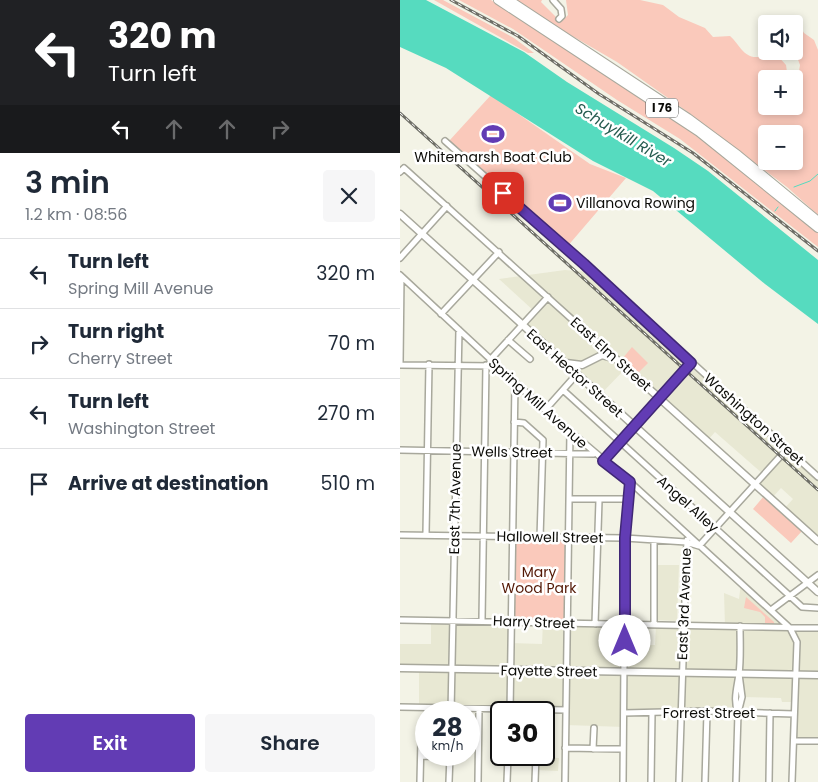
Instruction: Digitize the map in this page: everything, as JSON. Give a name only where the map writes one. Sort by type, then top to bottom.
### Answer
[{"type":"highway","name":"I 76","points":[[498,0],[699,132],[818,228]]},
{"type":"highway","name":"I 76","points":[[509,0],[688,118],[738,155],[818,222]]},
{"type":"main road","name":"East Hector Street","points":[[400,214],[818,592]]},
{"type":"main road","points":[[577,374],[578,369],[582,365],[598,356],[609,356],[616,359]]},
{"type":"main road","points":[[559,358],[571,366],[582,365]]},
{"type":"main road","name":"East Elm Street","points":[[616,359],[818,541]]},
{"type":"main road","name":"Fayette Street","points":[[400,668],[818,675]]},
{"type":"street","points":[[553,0],[562,11],[562,16],[559,19]]},
{"type":"street","name":"Washington Street","points":[[445,141],[584,264],[818,477]]},
{"type":"street","name":"East Elm Street","points":[[402,170],[447,206],[616,359]]},
{"type":"street","points":[[400,258],[447,206]]},
{"type":"street","points":[[441,314],[498,252]]},
{"type":"street","points":[[401,275],[400,364],[497,366]]},
{"type":"street","name":"Spring Mill Avenue","points":[[401,275],[545,410],[594,454],[630,482],[688,539]]},
{"type":"street","points":[[490,360],[521,324],[548,297]]},
{"type":"street","name":"East 7th Avenue","points":[[451,701],[459,330]]},
{"type":"street","points":[[508,340],[530,360]]},
{"type":"street","points":[[598,356],[602,349],[599,343]]},
{"type":"street","points":[[603,461],[691,363]]},
{"type":"street","points":[[426,534],[429,364]]},
{"type":"street","points":[[482,620],[486,365]]},
{"type":"street","points":[[545,410],[577,374]]},
{"type":"street","points":[[510,701],[515,382]]},
{"type":"street","name":"Angel Alley","points":[[563,390],[802,607],[818,608]]},
{"type":"street","points":[[514,422],[524,423],[543,440],[540,538]]},
{"type":"street","points":[[565,782],[570,432]]},
{"type":"street","points":[[787,449],[699,546],[790,628],[797,642]]},
{"type":"street","name":"Wells Street","points":[[400,450],[594,454]]},
{"type":"street","points":[[623,782],[625,538],[630,482]]},
{"type":"street","points":[[570,499],[628,499]]},
{"type":"street","points":[[595,624],[599,500]]},
{"type":"street","name":"Hallowell Street","points":[[400,534],[569,539],[688,539],[699,546]]},
{"type":"street","name":"East 3rd Avenue","points":[[679,782],[683,625],[688,539]]},
{"type":"street","points":[[654,540],[654,624]]},
{"type":"street","points":[[771,610],[818,575]]},
{"type":"street","name":"Harry Street","points":[[400,620],[482,620],[818,628]]},
{"type":"street","points":[[736,782],[738,713],[736,707],[736,684],[739,674],[740,626]]},
{"type":"street","points":[[792,782],[797,642],[802,628]]},
{"type":"street","points":[[400,707],[415,708]]},
{"type":"street","points":[[555,710],[566,710]]},
{"type":"street","points":[[705,782],[707,712]]},
{"type":"street","name":"Forrest Street","points":[[624,713],[794,714]]},
{"type":"street","points":[[651,782],[652,713]]},
{"type":"street","points":[[769,782],[770,713]]},
{"type":"street","points":[[593,749],[594,728]]},
{"type":"street","points":[[794,741],[818,741]]},
{"type":"street","points":[[565,748],[623,750]]},
{"type":"street","points":[[420,782],[421,766]]},
{"type":"street","points":[[449,782],[450,766]]},
{"type":"street","points":[[478,766],[478,782]]},
{"type":"street","points":[[507,782],[508,766]]},
{"type":"street","points":[[535,782],[536,766]]},
{"type":"shaded area","points":[[584,264],[818,477],[818,541],[783,510],[793,499],[781,488],[771,499],[755,485],[763,474],[715,432],[707,441],[626,368],[600,395],[521,324],[534,311],[499,279],[565,270],[588,272]]},
{"type":"shaded area","points":[[657,565],[679,565],[677,621],[656,620]]},
{"type":"shaded area","points":[[741,582],[790,628],[818,628],[818,741],[794,741],[794,702],[782,702],[781,698],[742,697],[738,713],[625,713],[624,727],[566,725],[566,710],[555,710],[555,701],[490,701],[490,709],[480,709],[480,701],[419,701],[419,669],[400,668],[400,644],[431,644],[431,620],[510,622],[510,643],[542,644],[543,622],[599,624],[601,640],[625,641],[625,645],[655,645],[656,625],[725,626],[724,593],[739,599]]},
{"type":"shaded area","points":[[555,758],[559,758],[558,771],[538,770],[538,766],[555,766]]},
{"type":"green space","points":[[434,0],[443,0],[514,38],[534,53],[528,53]]},
{"type":"green space","points":[[459,0],[491,0],[706,142],[818,232],[818,247],[680,139],[617,100],[513,29]]},
{"type":"green space","points":[[516,0],[542,0],[541,2],[561,22],[568,15],[566,0],[640,0],[663,5],[679,17],[705,28],[713,37],[730,36],[742,50],[752,57],[758,57],[758,60],[782,60],[786,65],[787,70],[758,70],[758,115],[803,115],[803,70],[799,70],[798,60],[803,60],[803,31],[814,40],[818,50],[818,215],[764,170],[803,170],[803,125],[758,125],[758,165],[617,62],[562,30]]},
{"type":"green space","name":"Villanova Rowing","points":[[491,95],[590,164],[626,178],[566,248],[449,141]]},
{"type":"green space","points":[[632,347],[648,363],[638,373],[622,359]]},
{"type":"green space","points":[[764,496],[802,531],[791,543],[753,509]]},
{"type":"green space","name":"Mary Wood Park","points":[[511,537],[569,539],[567,623],[510,622]]},
{"type":"green space","points":[[746,597],[774,624],[765,623],[765,617],[760,612],[744,608]]},
{"type":"water","name":"Schuylkill River","points":[[400,0],[426,0],[524,52],[567,82],[708,171],[818,260],[818,324],[765,284],[653,191],[593,161],[446,68],[400,47]]},
{"type":"waterway","points":[[794,187],[810,181],[818,174]]},
{"type":"waterway","points":[[775,211],[778,207]]},
{"type":"railway","points":[[451,0],[518,36],[599,94],[693,153],[818,251]]},
{"type":"railway","points":[[400,113],[818,490]]},
{"type":"place","name":"Whitemarsh Boat Club","points":[[493,134]]},
{"type":"place","name":"Villanova Rowing","points":[[560,203]]},
{"type":"route","points":[[503,193],[584,264],[691,363],[603,461],[630,482],[625,538],[625,641]]}]
